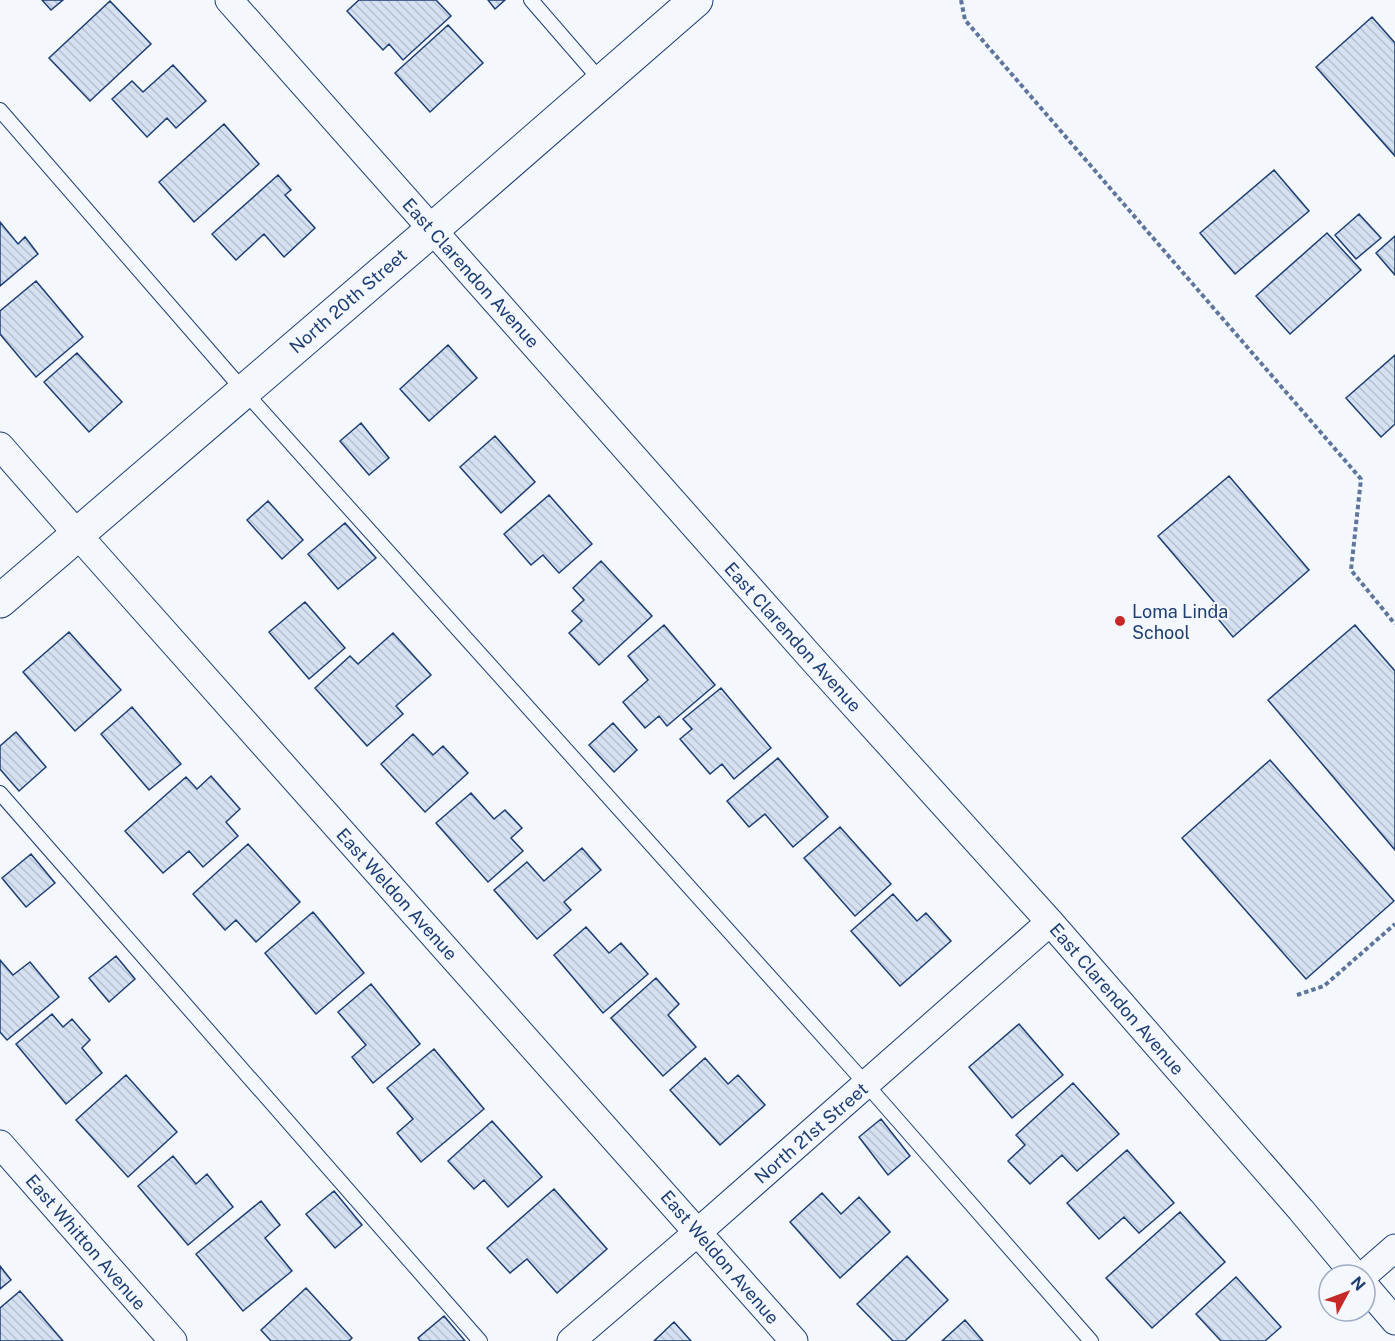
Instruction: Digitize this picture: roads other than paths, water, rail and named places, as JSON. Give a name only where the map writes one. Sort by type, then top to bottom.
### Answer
[{"type":"street","name":"East Clarendon Avenue","points":[[229,0],[815,662],[1050,922],[1345,1263]]},
{"type":"street","name":"North 20th Street","points":[[0,601],[696,0]]},
{"type":"street","name":"East Weldon Avenue","points":[[0,446],[794,1341]]},
{"type":"street","name":"North 21st Street","points":[[571,1341],[1050,922]]},
{"type":"street","name":"East Whitton Avenue","points":[[0,1143],[173,1341]]},
{"type":"street","points":[[1377,1264],[1395,1248]]},
{"type":"street","points":[[1377,1300],[1395,1321]]},
{"type":"lane","points":[[531,0],[602,82]]},
{"type":"lane","points":[[0,110],[244,391],[866,1084],[1091,1341]]},
{"type":"lane","points":[[0,793],[480,1341]]},
{"type":"place","name":"Loma Linda School","points":[[1120,621]]}]
